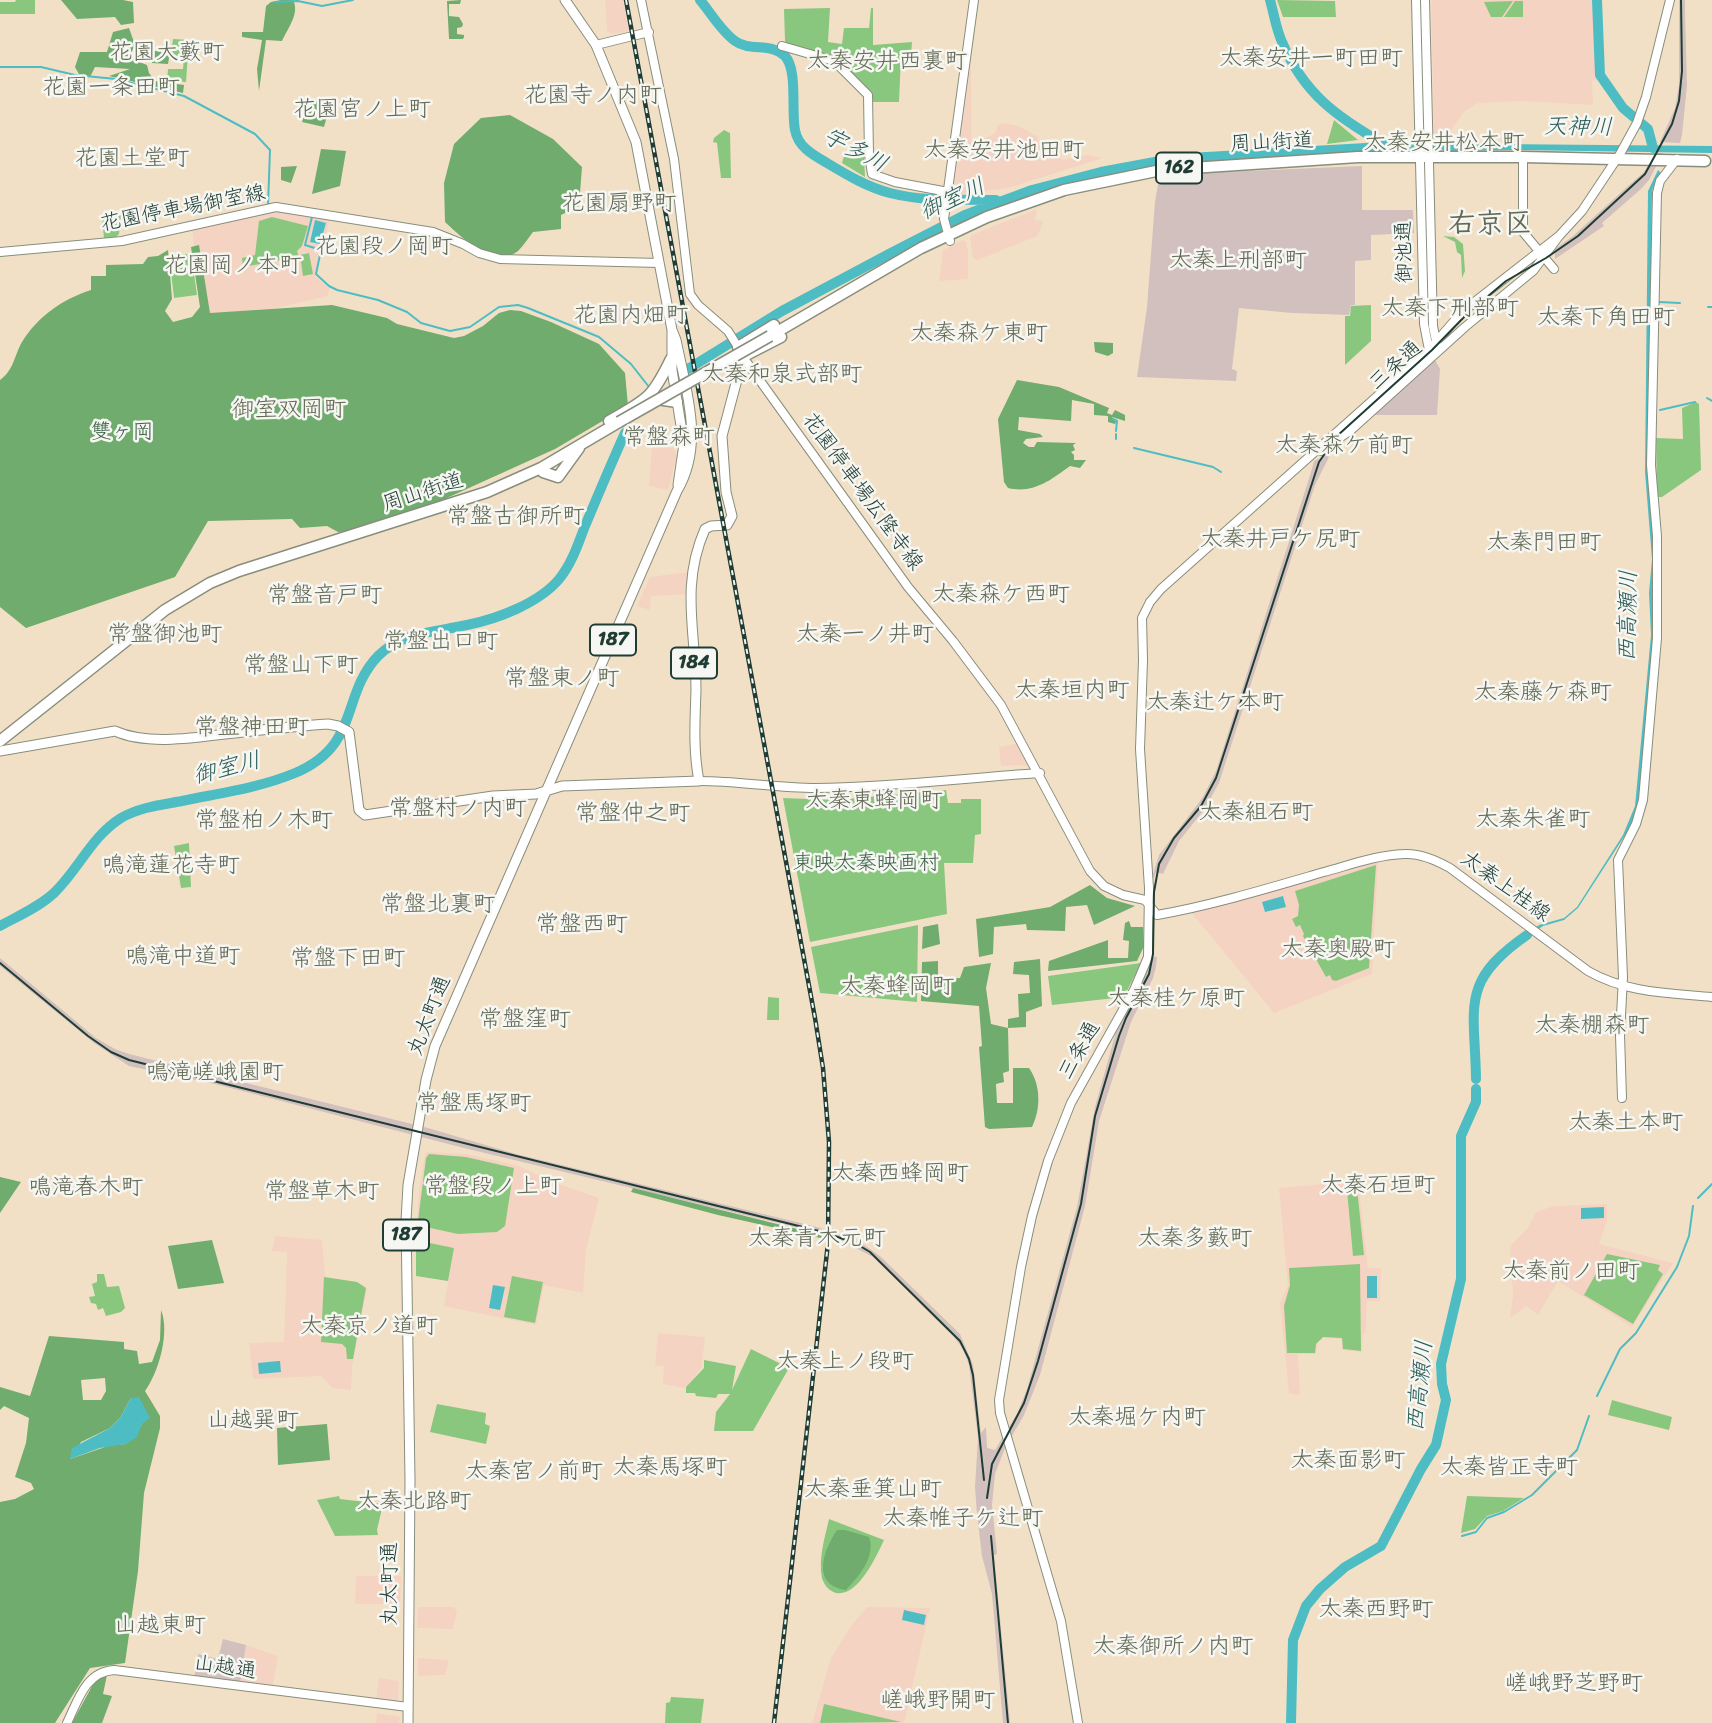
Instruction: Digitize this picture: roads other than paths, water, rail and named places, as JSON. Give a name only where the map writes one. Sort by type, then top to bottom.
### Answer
[{"type":"highway","name":"周山街道","points":[[0,741],[165,610],[210,583],[239,571],[456,503],[541,468],[886,270],[946,231],[1064,190],[1161,170],[1358,157],[1616,159],[1668,164],[1708,161]]},
{"type":"highway","name":"周山街道","points":[[1425,157],[1523,161],[1616,159]]},
{"type":"highway","points":[[739,349],[846,300],[886,270]]},
{"type":"highway","points":[[583,443],[558,477],[544,472],[541,468],[557,452],[643,401],[658,385],[671,359]]},
{"type":"highway","points":[[643,401],[657,398],[677,402]]},
{"type":"main road","name":"丸太町通","points":[[408,1723],[410,1480],[406,1243],[408,1185],[426,1080],[435,1046],[677,491],[688,473],[692,445],[690,412],[636,142],[596,45],[565,0]]},
{"type":"main road","name":"花園停車場広隆寺線","points":[[641,0],[674,159],[693,301],[731,335],[908,587],[1001,705],[1093,874],[1104,886],[1123,895],[1145,900],[1149,906]]},
{"type":"main road","points":[[946,231],[974,0]]},
{"type":"main road","name":"御池通","points":[[1416,0],[1436,342]]},
{"type":"main road","name":"御池通","points":[[1424,140],[1425,0]]},
{"type":"main road","name":"三条通","points":[[1434,351],[1436,342],[1463,311],[1500,280],[1542,254],[1597,191],[1638,120],[1670,0]]},
{"type":"main road","points":[[596,45],[649,32]]},
{"type":"main road","points":[[782,46],[834,61],[869,95],[869,155],[872,174],[948,198]]},
{"type":"main road","name":"御池通","points":[[1425,157],[1424,324],[1434,351]]},
{"type":"main road","points":[[1523,161],[1523,232],[1554,268]]},
{"type":"main road","points":[[1622,1098],[1618,860],[1636,824],[1643,800],[1657,638],[1657,536],[1651,465],[1656,208],[1672,168],[1668,164]]},
{"type":"main road","name":"花園停車場御室線","points":[[0,252],[122,241],[270,208],[407,226],[433,232],[479,253],[500,259],[659,263]]},
{"type":"main road","name":"三条通","points":[[1078,1723],[1061,1621],[1000,1413],[1000,1396],[1021,1267],[1048,1161],[1071,1103],[1145,966],[1149,949],[1140,749],[1142,618],[1161,589],[1434,351],[1533,271],[1542,254]]},
{"type":"main road","name":"丸太町通","points":[[672,330],[671,359],[684,444],[677,491]]},
{"type":"main road","points":[[678,348],[677,374],[681,396],[677,402],[690,412]]},
{"type":"main road","name":"184","points":[[698,782],[693,730],[696,688],[690,584],[707,527],[725,526],[732,516],[726,492],[722,436],[739,349]]},
{"type":"main road","points":[[0,751],[115,731],[129,737],[148,739],[328,724],[343,729],[359,810],[365,815],[494,796],[536,794],[562,786],[719,781],[792,788],[859,787],[1040,774]]},
{"type":"main road","name":"太秦上桂線","points":[[1149,906],[1157,915],[1176,912],[1369,860],[1403,854],[1423,857],[1441,863],[1588,971],[1622,986],[1639,990],[1712,997]]},
{"type":"main road","name":"山越通","points":[[68,1723],[89,1681],[96,1674],[109,1670],[408,1707]]},
{"type":"water","points":[[1374,135],[1385,138],[1384,141],[1390,143],[1712,146],[1712,153],[1442,149],[1373,152],[1371,140]]},
{"type":"water","points":[[1658,170],[1661,173],[1652,191],[1648,472],[1655,563],[1652,595],[1653,641],[1638,807],[1629,829],[1578,908],[1564,920],[1543,926],[1517,944],[1516,941],[1539,925],[1564,918],[1577,907],[1623,835],[1635,806],[1651,635],[1649,593],[1652,559],[1645,472],[1648,191]]},
{"type":"water","points":[[315,220],[326,223],[320,244],[310,242]]},
{"type":"water","points":[[1283,896],[1286,907],[1265,912],[1262,902]]},
{"type":"water","points":[[1604,1207],[1604,1218],[1581,1219],[1581,1208]]},
{"type":"water","points":[[1367,1276],[1377,1276],[1377,1298],[1367,1298]]},
{"type":"water","points":[[493,1285],[505,1287],[500,1310],[489,1308]]},
{"type":"water","points":[[280,1361],[281,1372],[259,1374],[258,1363]]},
{"type":"water","points":[[139,1397],[150,1418],[142,1424],[137,1437],[126,1444],[100,1448],[70,1459],[72,1448],[110,1428],[120,1418],[131,1398]]},
{"type":"water","points":[[904,1610],[926,1615],[924,1625],[902,1620]]},
{"type":"waterway","points":[[275,2],[298,1],[322,6],[353,0]]},
{"type":"waterway","name":"宇多川","points":[[700,0],[735,41],[747,46],[773,49],[785,56],[793,81],[795,130],[799,141],[812,154],[857,180],[890,193],[930,199],[996,200]]},
{"type":"waterway","name":"天神川","points":[[1270,0],[1282,42],[1312,90],[1337,114],[1384,144]]},
{"type":"waterway","name":"西高瀬川","points":[[1597,0],[1600,75],[1623,108],[1648,129],[1653,148]]},
{"type":"waterway","points":[[0,67],[41,67],[75,75],[116,79],[184,96],[255,134],[270,150],[268,205]]},
{"type":"waterway","name":"御室川","points":[[688,369],[782,311],[891,253],[965,215],[1032,190],[1101,172],[1171,159],[1384,147]]},
{"type":"waterway","points":[[312,217],[305,245],[321,250],[316,274],[329,286],[378,300],[407,312],[421,323],[450,331],[470,327],[499,307],[518,305],[528,308],[599,337],[631,364],[649,387]]},
{"type":"waterway","points":[[1659,302],[1680,303]]},
{"type":"waterway","points":[[1707,398],[1712,401]]},
{"type":"waterway","points":[[1660,410],[1695,402]]},
{"type":"waterway","points":[[1113,419],[1117,421],[1116,431]]},
{"type":"waterway","name":"御室川","points":[[0,926],[54,893],[101,834],[121,818],[151,807],[268,783],[316,762],[330,749],[340,734],[366,671],[387,648],[408,637],[491,619],[517,609],[541,595],[560,578],[571,560],[625,433]]},
{"type":"waterway","points":[[1116,434],[1116,439]]},
{"type":"waterway","points":[[1134,448],[1213,467],[1221,472]]},
{"type":"waterway","name":"西高瀬川","points":[[1476,1079],[1474,1014],[1481,982],[1490,967],[1527,935]]},
{"type":"waterway","name":"西高瀬川","points":[[1291,1723],[1293,1640],[1306,1606],[1320,1589],[1345,1567],[1381,1546],[1436,1445],[1446,1400],[1441,1364],[1461,1279],[1461,1136],[1476,1102],[1476,1089]]},
{"type":"waterway","points":[[1698,1198],[1712,1184]]},
{"type":"waterway","points":[[1597,1396],[1620,1349],[1636,1333],[1677,1267],[1689,1236],[1693,1206]]},
{"type":"waterway","points":[[1462,1536],[1476,1532],[1487,1518],[1504,1512],[1532,1495],[1577,1450],[1589,1416]]},
{"type":"tram line","points":[[987,1498],[992,1464],[1024,1403],[1038,1361],[1081,1204],[1095,1116],[1119,1036],[1149,974],[1153,954],[1154,892],[1159,864],[1174,838],[1201,806],[1216,778],[1319,462],[1337,436],[1432,350],[1468,313],[1506,281],[1578,236],[1645,174],[1672,124],[1679,101],[1682,71],[1681,0]]},
{"type":"tram line","points":[[0,963],[88,1036],[111,1052],[129,1060],[823,1232],[855,1243],[870,1252],[960,1341],[973,1375],[984,1480]]},
{"type":"tram line","points":[[991,1536],[1008,1723]]},
{"type":"railway","points":[[626,0],[823,1068],[829,1142],[828,1243],[774,1723]]},
{"type":"district","name":"花園大藪町","points":[[167,53]]},
{"type":"district","name":"太秦安井一町田町","points":[[1311,59]]},
{"type":"district","name":"太秦安井西裏町","points":[[887,62]]},
{"type":"district","name":"花園一条田町","points":[[111,88]]},
{"type":"district","name":"花園寺ノ内町","points":[[593,96]]},
{"type":"district","name":"花園宮ノ上町","points":[[362,110]]},
{"type":"district","name":"太秦安井松本町","points":[[1444,143]]},
{"type":"district","name":"太秦安井池田町","points":[[1004,151]]},
{"type":"district","name":"花園土堂町","points":[[132,159]]},
{"type":"district","name":"花園扇野町","points":[[619,204]]},
{"type":"district","name":"右京区","points":[[1490,225]]},
{"type":"district","name":"花園段ノ岡町","points":[[384,247]]},
{"type":"district","name":"太秦上刑部町","points":[[1238,261]]},
{"type":"district","name":"花園岡ノ本町","points":[[233,266]]},
{"type":"district","name":"太秦下刑部町","points":[[1450,309]]},
{"type":"district","name":"花園内畑町","points":[[631,316]]},
{"type":"district","name":"太秦下角田町","points":[[1606,318]]},
{"type":"district","name":"太秦森ケ東町","points":[[979,334]]},
{"type":"district","name":"太秦和泉式部町","points":[[782,375]]},
{"type":"district","name":"御室双岡町","points":[[289,410]]},
{"type":"district","name":"常盤森町","points":[[669,438]]},
{"type":"district","name":"太秦森ケ前町","points":[[1344,446]]},
{"type":"district","name":"常盤古御所町","points":[[516,517]]},
{"type":"district","name":"太秦井戸ケ尻町","points":[[1280,540]]},
{"type":"district","name":"太秦門田町","points":[[1544,543]]},
{"type":"district","name":"太秦森ケ西町","points":[[1001,595]]},
{"type":"district","name":"常盤音戸町","points":[[325,596]]},
{"type":"district","name":"常盤御池町","points":[[165,635]]},
{"type":"district","name":"太秦一ノ井町","points":[[865,635]]},
{"type":"district","name":"常盤出口町","points":[[441,642]]},
{"type":"district","name":"常盤山下町","points":[[301,666]]},
{"type":"district","name":"常盤東ノ町","points":[[562,679]]},
{"type":"district","name":"太秦垣内町","points":[[1072,691]]},
{"type":"district","name":"太秦藤ケ森町","points":[[1543,693]]},
{"type":"district","name":"太秦辻ケ本町","points":[[1215,703]]},
{"type":"district","name":"常盤神田町","points":[[252,728]]},
{"type":"district","name":"太秦東蜂岡町","points":[[874,801]]},
{"type":"district","name":"常盤村ノ内町","points":[[458,809]]},
{"type":"district","name":"太秦組石町","points":[[1256,813]]},
{"type":"district","name":"常盤仲之町","points":[[633,814]]},
{"type":"district","name":"太秦朱雀町","points":[[1533,820]]},
{"type":"district","name":"常盤柏ノ木町","points":[[264,821]]},
{"type":"district","name":"鳴滝蓮花寺町","points":[[171,866]]},
{"type":"district","name":"常盤北裏町","points":[[438,905]]},
{"type":"district","name":"常盤西町","points":[[582,925]]},
{"type":"district","name":"太秦奥殿町","points":[[1338,950]]},
{"type":"district","name":"鳴滝中道町","points":[[183,957]]},
{"type":"district","name":"常盤下田町","points":[[348,959]]},
{"type":"district","name":"太秦蜂岡町","points":[[897,987]]},
{"type":"district","name":"太秦桂ケ原町","points":[[1176,999]]},
{"type":"district","name":"常盤窪町","points":[[525,1020]]},
{"type":"district","name":"太秦棚森町","points":[[1592,1026]]},
{"type":"district","name":"鳴滝嵯峨園町","points":[[215,1073]]},
{"type":"district","name":"常盤馬塚町","points":[[474,1104]]},
{"type":"district","name":"太秦土本町","points":[[1626,1123]]},
{"type":"district","name":"太秦西蜂岡町","points":[[900,1174]]},
{"type":"district","name":"太秦石垣町","points":[[1378,1186]]},
{"type":"district","name":"常盤段ノ上町","points":[[493,1187]]},
{"type":"district","name":"鳴滝春木町","points":[[86,1188]]},
{"type":"district","name":"常盤草木町","points":[[322,1192]]},
{"type":"district","name":"太秦青木元町","points":[[817,1239]]},
{"type":"district","name":"太秦多藪町","points":[[1195,1239]]},
{"type":"district","name":"太秦前ノ田町","points":[[1571,1272]]},
{"type":"district","name":"太秦京ノ道町","points":[[369,1327]]},
{"type":"district","name":"太秦上ノ段町","points":[[845,1362]]},
{"type":"district","name":"太秦堀ケ内町","points":[[1137,1418]]},
{"type":"district","name":"山越巽町","points":[[253,1421]]},
{"type":"district","name":"太秦面影町","points":[[1348,1461]]},
{"type":"district","name":"太秦馬塚町","points":[[670,1468]]},
{"type":"district","name":"太秦皆正寺町","points":[[1509,1468]]},
{"type":"district","name":"太秦宮ノ前町","points":[[534,1472]]},
{"type":"district","name":"太秦垂箕山町","points":[[873,1490]]},
{"type":"district","name":"太秦北路町","points":[[414,1502]]},
{"type":"district","name":"太秦帷子ケ辻町","points":[[963,1519]]},
{"type":"district","name":"太秦西野町","points":[[1376,1610]]},
{"type":"district","name":"山越東町","points":[[160,1626]]},
{"type":"district","name":"太秦御所ノ内町","points":[[1173,1647]]},
{"type":"district","name":"嵯峨野芝野町","points":[[1574,1684]]},
{"type":"district","name":"嵯峨野開町","points":[[938,1701]]},
{"type":"park label","name":"雙ヶ岡","points":[[122,433]]},
{"type":"park label","name":"東映太秦映画村","points":[[866,864]]}]
